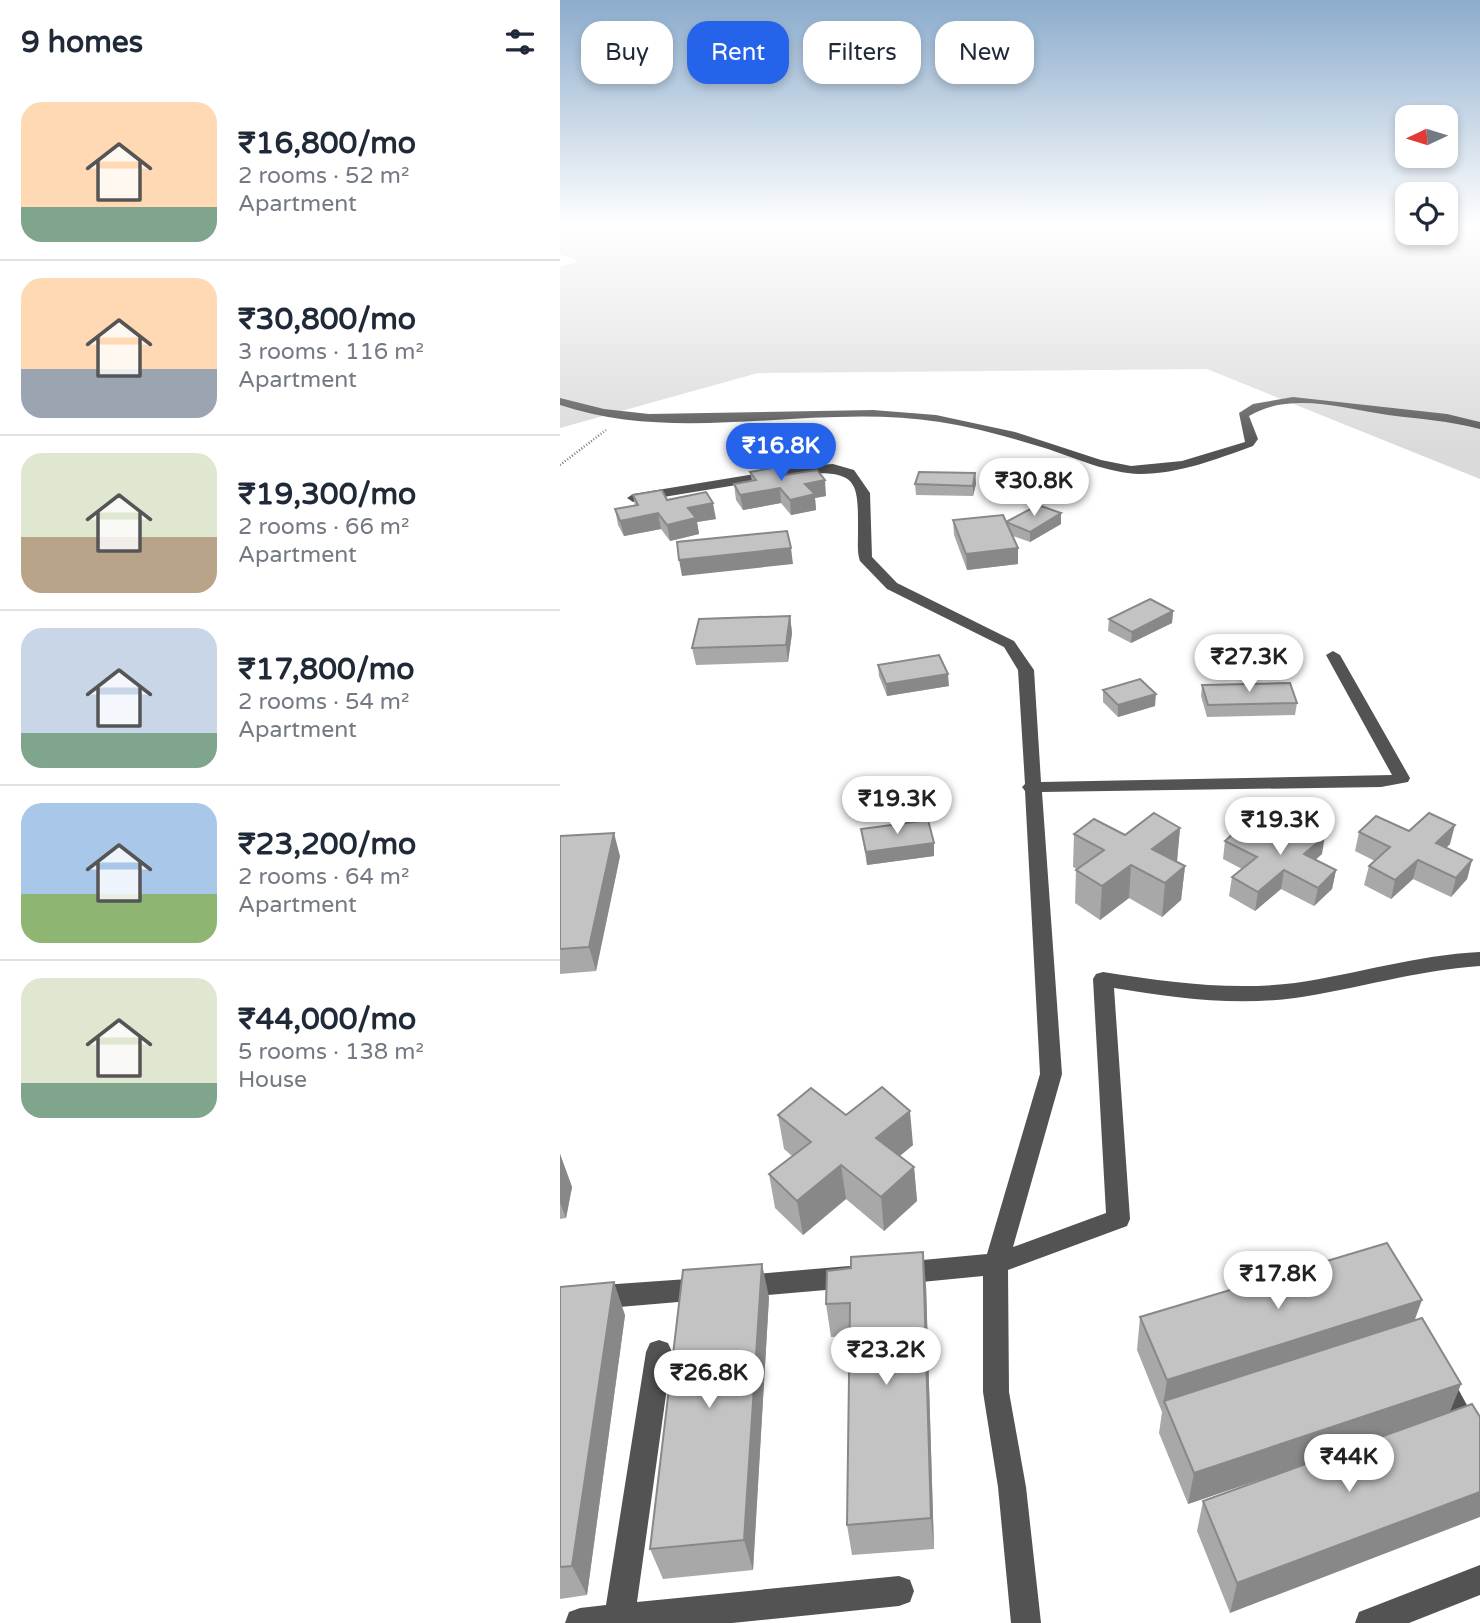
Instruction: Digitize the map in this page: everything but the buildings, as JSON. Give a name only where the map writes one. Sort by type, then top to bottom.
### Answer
[{"type":"street","points":[[560,401],[588,411],[623,416],[700,418],[856,415],[936,418],[987,428],[1113,466],[1138,470],[1165,469],[1204,460],[1250,444],[1252,439],[1243,415],[1251,408],[1287,402],[1322,402],[1370,410],[1446,416],[1480,426]]},
{"type":"street","points":[[633,498],[804,470],[833,468],[850,473],[864,492],[865,558],[892,586],[1009,644],[1026,670],[1031,788],[1051,1074],[996,1264],[996,1392],[1012,1487],[1026,1623]]},
{"type":"street","points":[[1031,788],[1381,782],[1402,778],[1333,655]]},
{"type":"street","points":[[560,1300],[996,1264],[1118,1219],[1103,979],[1189,993],[1268,993],[1324,985],[1384,970],[1448,960],[1480,959]]},
{"type":"street","points":[[619,1621],[659,1352]]},
{"type":"street","points":[[1431,1362],[1480,1457]]},
{"type":"street","points":[[1370,1623],[1480,1580]]},
{"type":"street","points":[[580,1623],[899,1591]]},
{"type":"path","points":[[560,465],[623,416]]},
{"type":"shaded area","points":[[560,300],[1480,300],[1480,479],[1207,369],[758,373],[560,428]]}]
